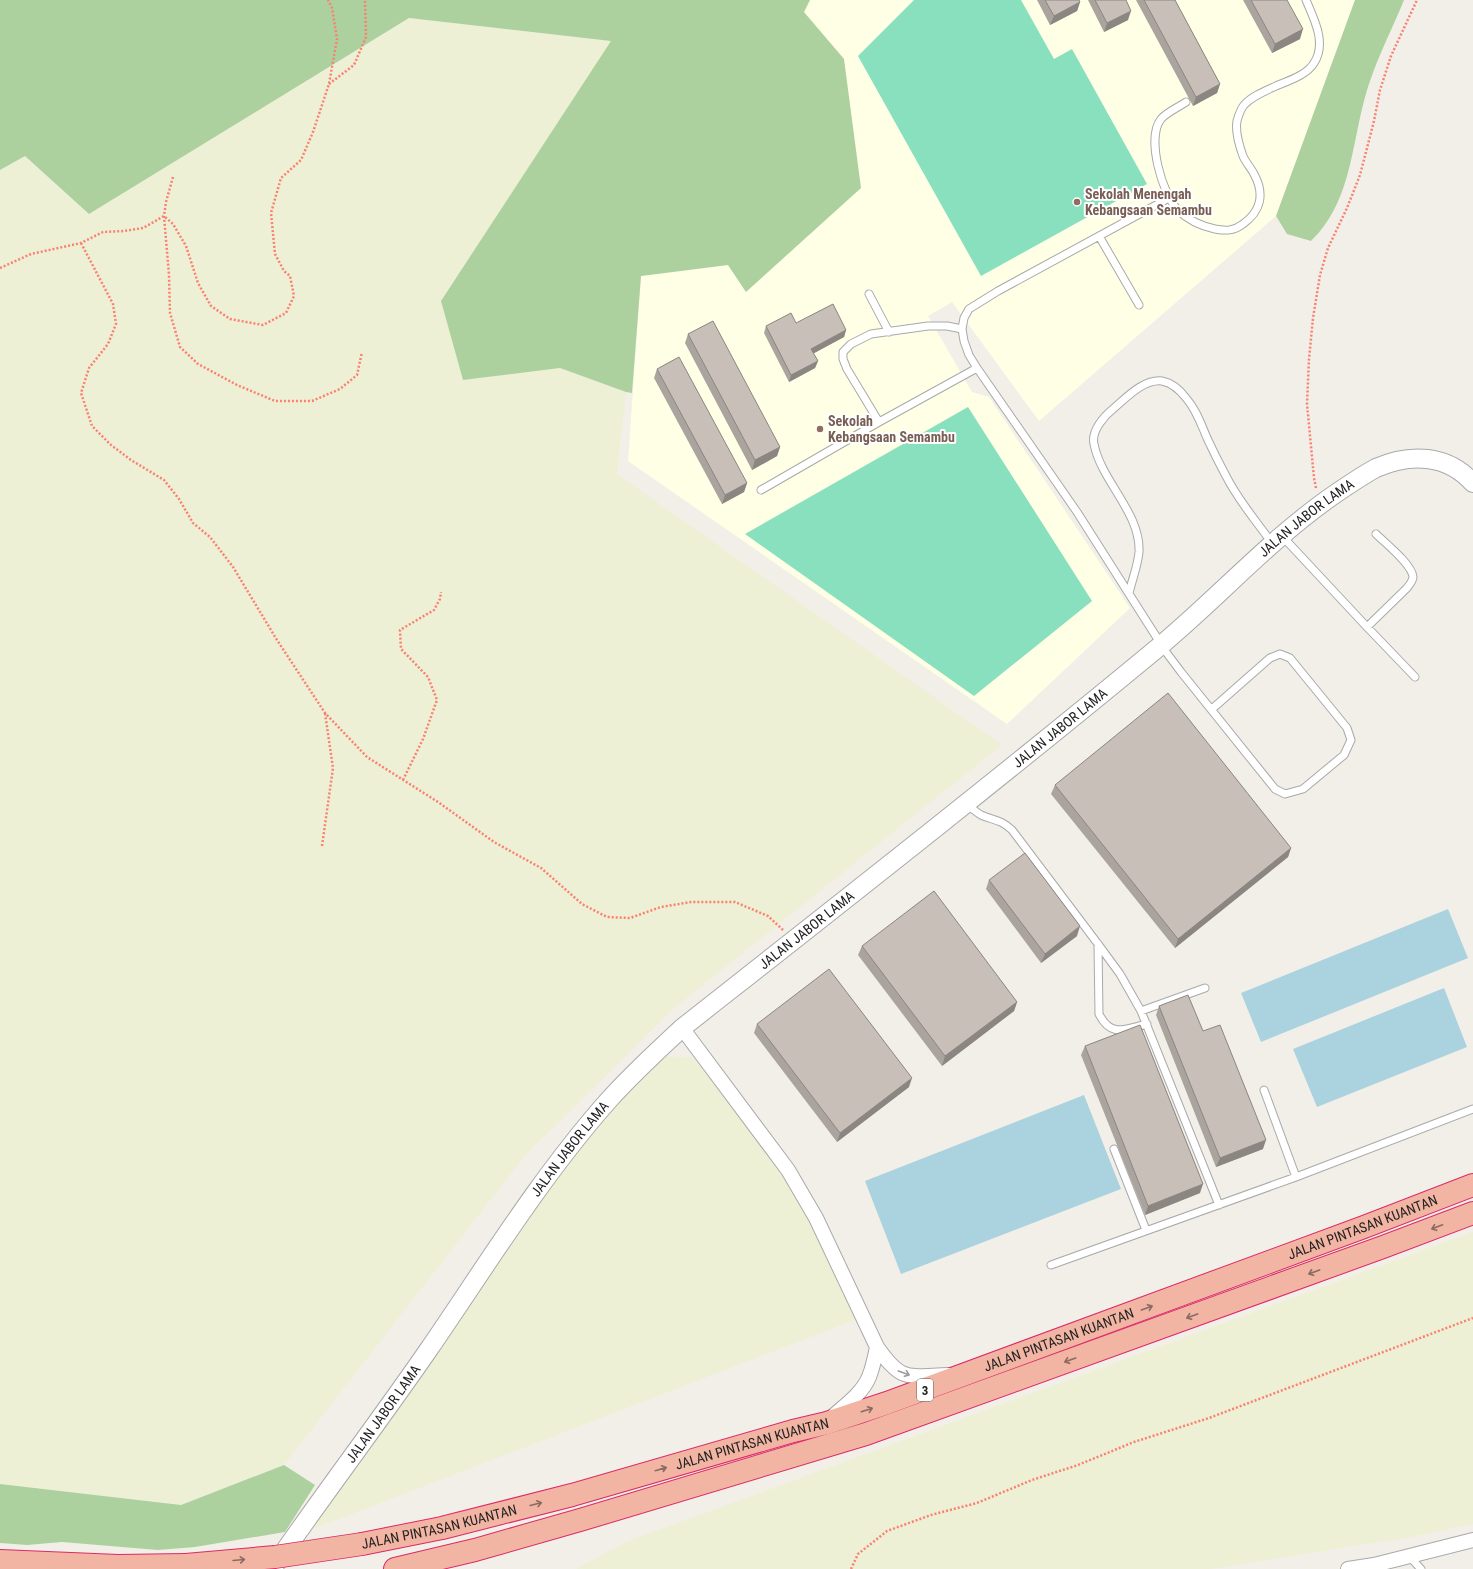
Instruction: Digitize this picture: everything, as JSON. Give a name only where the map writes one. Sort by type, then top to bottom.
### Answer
[{"type":"highway","name":"JALAN PINTASAN KUANTAN","points":[[0,1561],[118,1566],[186,1565],[276,1557],[362,1544],[442,1528],[565,1497],[793,1430],[827,1423],[887,1403],[1473,1185]]},
{"type":"highway","name":"JALAN PINTASAN KUANTAN","points":[[395,1569],[475,1550],[580,1520],[866,1434],[1369,1253],[1473,1214]]},
{"type":"street","name":"JALAN JABOR LAMA","points":[[272,1569],[308,1517],[400,1392],[544,1181],[606,1103],[640,1067],[682,1028],[965,804],[1162,644],[1277,540],[1320,504],[1377,468],[1398,461],[1416,458],[1434,460],[1458,469],[1473,482]]},
{"type":"street","points":[[682,1028],[788,1170],[816,1218],[877,1347],[890,1365],[903,1374],[917,1376],[968,1374]]},
{"type":"street","points":[[827,1423],[853,1398],[869,1379],[877,1347]]},
{"type":"street","points":[[1348,1569],[1374,1565],[1473,1540]]},
{"type":"lane","points":[[1186,102],[1161,120],[1155,134],[1158,168],[1163,185],[1169,198],[1177,209],[1191,220],[1206,227],[1223,231],[1232,231],[1243,224],[1255,213],[1260,201],[1261,192],[1255,176],[1243,157],[1238,140],[1236,126],[1239,111],[1246,103],[1262,92],[1290,80],[1314,64],[1319,52],[1320,37],[1316,21],[1306,0]]},
{"type":"lane","points":[[1169,198],[998,291],[969,309],[964,318],[962,329],[964,341],[977,368],[1077,512],[1181,672],[1275,789],[1285,794],[1303,789],[1344,755],[1351,740],[1347,728],[1290,658],[1280,654],[1270,658],[1212,709]]},
{"type":"lane","points":[[1099,236],[1139,305]]},
{"type":"lane","points":[[869,294],[890,332]]},
{"type":"lane","points":[[878,422],[847,369],[842,358],[843,352],[851,344],[871,334],[928,326],[947,326],[962,329]]},
{"type":"lane","points":[[761,490],[878,422],[977,368]]},
{"type":"lane","points":[[1129,593],[1139,553],[1135,526],[1097,456],[1093,442],[1096,428],[1107,414],[1136,390],[1151,382],[1163,381],[1175,386],[1187,398],[1197,415],[1227,478],[1241,502],[1277,540],[1367,627],[1415,677]]},
{"type":"lane","points":[[1367,627],[1396,599],[1412,580],[1413,576],[1409,567],[1376,534]]},
{"type":"lane","points":[[965,804],[981,815],[996,819],[1006,824],[1012,830],[1120,974],[1141,1011],[1219,1204]]},
{"type":"lane","points":[[1098,944],[1099,1014],[1104,1024],[1120,1030],[1146,1024]]},
{"type":"lane","points":[[1141,1011],[1205,988]]},
{"type":"lane","points":[[1264,1090],[1296,1177]]},
{"type":"lane","points":[[1051,1265],[1296,1177],[1473,1109]]},
{"type":"lane","points":[[1114,1150],[1146,1230]]},
{"type":"lane","points":[[1409,1556],[1421,1569]]},
{"type":"path","points":[[164,216],[173,224],[186,246],[198,283],[211,306],[230,319],[263,325],[286,313],[294,296],[290,276],[284,271],[275,254],[271,213],[281,178],[301,160],[313,132],[329,84],[337,39],[332,8],[328,0]]},
{"type":"path","points":[[329,84],[354,65],[366,37],[366,0]]},
{"type":"path","points":[[1320,504],[1314,478],[1307,404],[1313,318],[1320,276],[1328,248],[1347,208],[1360,175],[1374,121],[1380,90],[1391,56],[1417,0]]},
{"type":"path","points":[[172,177],[164,216],[169,275],[170,312],[180,347],[198,364],[237,385],[275,401],[312,401],[340,389],[357,375],[362,352]]},
{"type":"path","points":[[0,268],[31,254],[81,242],[103,232],[143,228],[164,216]]},
{"type":"path","points":[[81,242],[113,304],[116,324],[108,344],[89,368],[81,393],[92,426],[111,446],[164,480],[179,499],[193,522],[210,537],[233,566],[277,640],[325,713],[367,757],[494,842],[541,868],[582,904],[607,917],[630,918],[661,907],[691,902],[735,902],[768,916],[794,940]]},
{"type":"path","points":[[403,780],[423,739],[437,700],[428,677],[401,649],[400,630],[434,610],[442,592]]},
{"type":"path","points":[[322,846],[333,768],[325,713]]},
{"type":"path","points":[[851,1569],[858,1554],[887,1530],[977,1502],[1032,1480],[1078,1465],[1134,1442],[1209,1418],[1473,1318]]},
{"type":"shaded area","points":[[810,0],[1355,0],[1276,216],[1039,421],[952,302],[928,316],[972,392],[989,397],[1130,608],[1007,724],[628,461],[641,276],[728,265],[746,292],[844,59],[803,12]]},
{"type":"shaded area","points":[[409,18],[612,41],[442,301],[463,380],[560,368],[626,392],[617,474],[1002,745],[672,1010],[524,1157],[284,1465],[181,1505],[0,1484],[0,170],[25,156],[89,214]]},
{"type":"shaded area","points":[[668,1056],[697,1058],[767,1141],[862,1316],[316,1528],[308,1517],[463,1301],[640,1067]]},
{"type":"shaded area","points":[[1473,1232],[1473,1524],[1406,1538],[1211,1569],[576,1569],[625,1542]]},
{"type":"green space","points":[[0,0],[810,0],[804,12],[844,59],[861,188],[746,292],[728,265],[641,276],[632,393],[560,368],[463,380],[441,301],[611,41],[409,18],[89,214],[25,156],[0,170]]},
{"type":"green space","points":[[914,0],[1021,0],[1054,59],[1072,49],[1147,184],[981,276],[858,56]]},
{"type":"green space","points":[[1355,0],[1404,0],[1370,81],[1344,186],[1336,206],[1325,224],[1311,241],[1287,234],[1276,216]]},
{"type":"green space","points":[[968,407],[1092,601],[974,696],[745,534]]},
{"type":"green space","points":[[284,1465],[315,1485],[285,1532],[195,1547],[158,1550],[62,1542],[27,1545],[0,1543],[0,1484],[181,1505]]},
{"type":"water","points":[[1448,909],[1468,958],[1261,1042],[1241,993]]},
{"type":"water","points":[[1444,988],[1467,1047],[1317,1107],[1293,1049]]},
{"type":"water","points":[[1084,1095],[1121,1189],[901,1274],[865,1181]]},
{"type":"building","points":[[1045,0],[1079,0],[1080,2],[1054,16]]},
{"type":"building","points":[[1095,0],[1126,0],[1131,11],[1107,23]]},
{"type":"building","points":[[1144,0],[1175,0],[1220,84],[1196,97]]},
{"type":"building","points":[[1251,0],[1287,0],[1303,29],[1275,44]]},
{"type":"building","points":[[833,304],[846,330],[811,349],[818,361],[791,375],[766,326],[791,313],[796,323]]},
{"type":"building","points":[[713,321],[780,447],[755,460],[688,334]]},
{"type":"building","points":[[679,357],[747,483],[725,495],[657,369]]},
{"type":"building","points":[[1168,693],[1291,848],[1178,939],[1055,785]]},
{"type":"building","points":[[1025,853],[1080,926],[1045,954],[989,880]]},
{"type":"building","points":[[934,891],[1017,1002],[945,1056],[862,946]]},
{"type":"building","points":[[829,969],[912,1078],[840,1133],[757,1024]]},
{"type":"building","points":[[1188,995],[1203,1031],[1220,1025],[1266,1140],[1220,1158],[1159,1006]]},
{"type":"building","points":[[1140,1025],[1203,1184],[1148,1206],[1085,1046]]},
{"type":"place","name":"Sekolah Menengah Kebangsaan Semambu","points":[[1077,202]]},
{"type":"place","name":"Sekolah Kebangsaan Semambu","points":[[820,429]]}]
